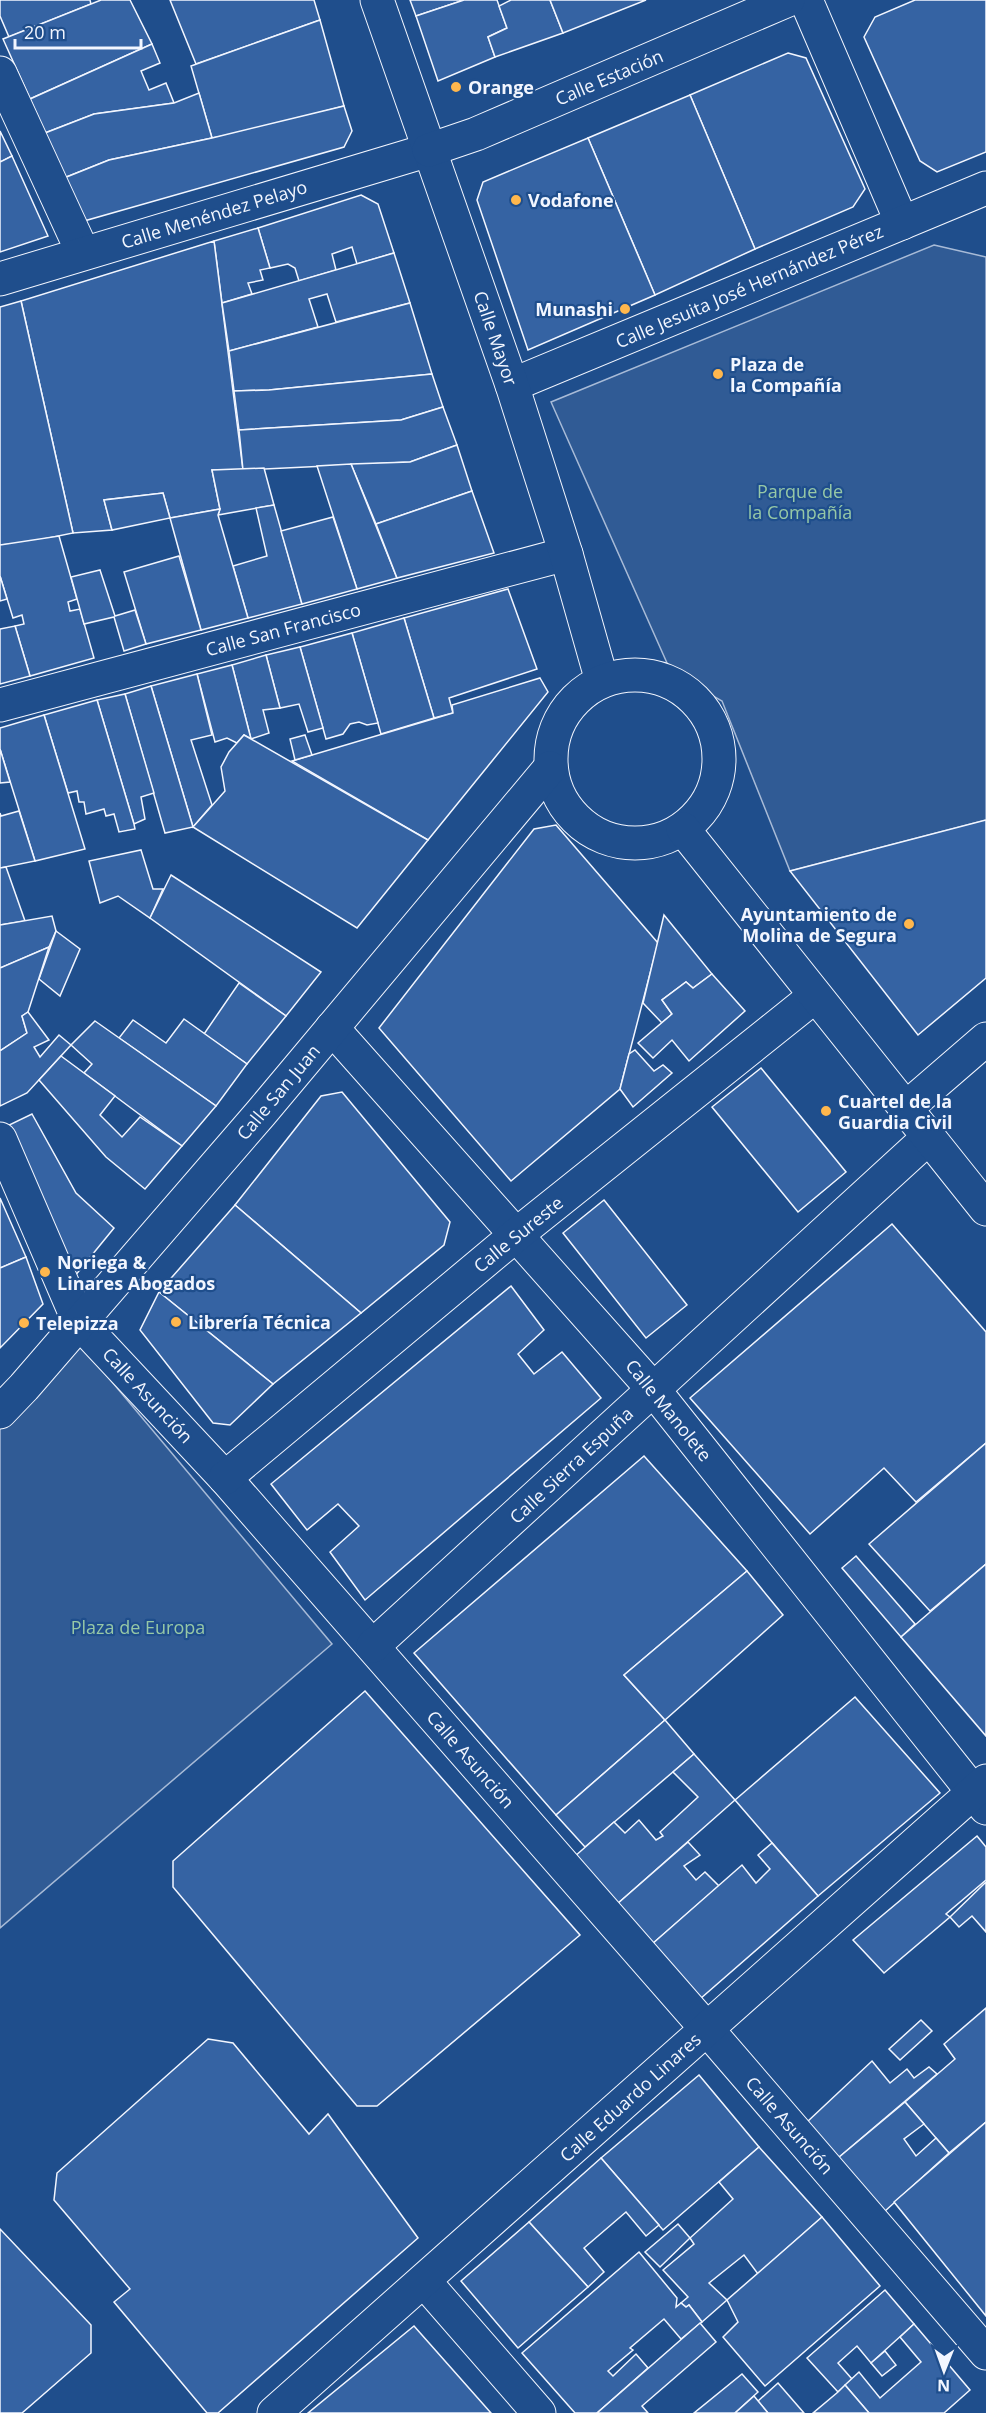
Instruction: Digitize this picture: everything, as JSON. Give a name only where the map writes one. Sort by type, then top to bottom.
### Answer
[{"type":"street","name":"Calle Mayor","points":[[377,0],[512,385],[566,554],[602,681]]},
{"type":"street","name":"Calle Estación","points":[[429,150],[476,134],[788,0]]},
{"type":"street","points":[[806,0],[902,222]]},
{"type":"street","points":[[0,74],[83,253]]},
{"type":"street","name":"Calle Menéndez Pelayo","points":[[0,279],[429,150]]},
{"type":"street","name":"Calle Jesuita José Hernández Pérez","points":[[512,385],[986,188]]},
{"type":"street","name":"Calle San Francisco","points":[[0,705],[566,554]]},
{"type":"street","points":[[633,674],[666,681],[691,696],[711,721],[720,750],[717,782],[704,808],[683,829],[651,842],[612,840],[586,828],[558,796],[550,768],[556,726],[572,701],[602,681],[633,674]]},
{"type":"street","name":"Calle San Juan","points":[[0,1412],[24,1387],[332,1028],[550,768]]},
{"type":"street","points":[[683,829],[986,1209]]},
{"type":"street","name":"Calle Sureste","points":[[225,1478],[516,1235],[815,996]]},
{"type":"street","name":"Calle Manolete","points":[[332,1028],[653,1389],[982,1794]]},
{"type":"street","points":[[905,1108],[986,1039]]},
{"type":"street","name":"Calle Sierra Espuña","points":[[373,1646],[928,1137]]},
{"type":"street","name":"Calle Asunción","points":[[0,1139],[79,1322],[225,1478],[373,1646],[986,2353]]},
{"type":"street","name":"Calle Eduardo Linares","points":[[274,2413],[706,2028],[982,1794]]},
{"type":"street","points":[[424,2281],[539,2413]]},
{"type":"shaded area","name":"Parque de la Compañía","points":[[934,245],[986,257],[986,820],[790,871],[722,701],[671,672],[551,402]]},
{"type":"shaded area","name":"Plaza de Europa","points":[[76,1339],[332,1644],[0,1928],[0,1429]]},
{"type":"building","points":[[0,0],[90,0],[91,4],[9,37],[0,16]]},
{"type":"building","points":[[101,0],[130,0],[152,44],[30,99],[3,39]]},
{"type":"building","points":[[170,0],[314,0],[320,20],[196,64]]},
{"type":"building","points":[[410,0],[464,0],[416,16]]},
{"type":"building","points":[[464,0],[497,0],[507,28],[488,37],[495,57],[438,81],[416,16]]},
{"type":"building","points":[[511,0],[550,0],[563,33],[495,57],[488,37],[507,28],[499,6]]},
{"type":"building","points":[[550,0],[646,0],[563,33]]},
{"type":"building","points":[[915,0],[986,0],[986,152],[937,172],[920,161],[864,37],[875,17]]},
{"type":"building","points":[[320,20],[344,106],[246,132],[212,138],[191,66]]},
{"type":"building","points":[[152,44],[160,63],[141,71],[149,90],[166,83],[174,103],[94,114],[45,133],[30,99]]},
{"type":"building","points":[[788,53],[806,58],[865,189],[853,207],[755,249],[690,95]]},
{"type":"building","points":[[199,93],[212,138],[109,160],[64,178],[45,133],[94,114],[174,103]]},
{"type":"building","points":[[690,95],[755,249],[655,295],[588,138]]},
{"type":"building","points":[[344,106],[352,131],[344,147],[84,221],[64,178],[109,160]]},
{"type":"building","points":[[0,131],[12,156],[0,162]]},
{"type":"building","points":[[588,138],[655,295],[528,350],[477,200],[483,182]]},
{"type":"building","points":[[12,156],[48,236],[0,252],[0,162]]},
{"type":"building","points":[[361,195],[378,204],[394,253],[357,264],[352,247],[332,254],[336,270],[299,281],[295,268],[288,264],[270,268],[258,228]]},
{"type":"building","points":[[258,228],[270,268],[260,270],[263,280],[248,283],[252,294],[222,303],[214,241]]},
{"type":"building","points":[[214,241],[243,470],[212,470],[220,509],[170,518],[163,493],[104,500],[112,530],[73,533],[21,301]]},
{"type":"building","points":[[394,253],[410,303],[336,322],[327,294],[309,299],[318,327],[229,351],[222,303]]},
{"type":"building","points":[[21,301],[73,533],[24,543],[0,545],[0,307]]},
{"type":"building","points":[[410,303],[432,374],[269,390],[234,391],[229,351]]},
{"type":"building","points":[[432,374],[443,407],[401,420],[239,430],[234,391],[269,390]]},
{"type":"building","points":[[443,407],[457,445],[410,462],[243,470],[239,430],[401,420]]},
{"type":"building","points":[[457,445],[472,491],[376,524],[351,464],[410,462]]},
{"type":"building","points":[[351,464],[397,578],[357,589],[317,466]]},
{"type":"building","points":[[264,468],[274,505],[218,515],[220,509],[212,470]]},
{"type":"building","points":[[472,491],[494,553],[397,578],[376,524]]},
{"type":"building","points":[[163,493],[170,518],[112,530],[104,500]]},
{"type":"building","points":[[274,505],[302,604],[248,618],[233,566],[267,556],[256,508]]},
{"type":"building","points":[[220,509],[218,515],[248,618],[201,630],[170,518]]},
{"type":"building","points":[[333,517],[357,589],[302,604],[281,531]]},
{"type":"building","points":[[59,536],[77,599],[68,602],[70,611],[80,609],[94,658],[30,676],[15,626],[24,624],[22,615],[13,618],[0,576],[0,545]]},
{"type":"building","points":[[179,556],[201,630],[146,644],[124,572]]},
{"type":"building","points":[[100,570],[115,616],[135,610],[146,644],[124,651],[114,617],[84,624],[71,577]]},
{"type":"building","points":[[0,576],[7,599],[0,601]]},
{"type":"building","points":[[508,589],[537,669],[449,698],[453,713],[434,718],[404,618]]},
{"type":"building","points":[[404,618],[434,718],[381,734],[352,633]]},
{"type":"building","points":[[15,626],[30,676],[0,684],[0,629]]},
{"type":"building","points":[[352,633],[378,723],[350,724],[343,734],[326,739],[300,647]]},
{"type":"building","points":[[300,647],[323,728],[308,732],[299,704],[280,708],[266,655]]},
{"type":"building","points":[[266,655],[280,708],[263,710],[269,733],[251,739],[232,665]]},
{"type":"building","points":[[232,665],[251,739],[244,735],[237,743],[227,738],[215,742],[197,674]]},
{"type":"building","points":[[197,674],[212,735],[191,740],[212,805],[193,827],[151,686]]},
{"type":"building","points":[[540,678],[548,692],[428,840],[292,761],[453,713],[452,705]]},
{"type":"building","points":[[151,686],[193,827],[165,833],[125,694]]},
{"type":"building","points":[[125,694],[154,793],[141,797],[145,819],[134,824],[97,700]]},
{"type":"building","points":[[97,700],[135,829],[119,832],[114,814],[106,816],[104,809],[86,814],[84,802],[79,802],[77,791],[68,793],[44,715]]},
{"type":"building","points":[[44,715],[85,849],[35,861],[0,749],[0,728]]},
{"type":"building","points":[[244,735],[428,840],[357,928],[193,827],[225,791],[221,767],[229,752]]},
{"type":"building","points":[[305,735],[312,755],[295,760],[290,739]]},
{"type":"building","points":[[0,749],[10,782],[0,783]]},
{"type":"building","points":[[19,811],[35,861],[0,868],[0,813],[1,816]]},
{"type":"building","name":"Ayuntamiento de Molina de Segura","points":[[986,820],[986,978],[918,1035],[790,871]]},
{"type":"building","points":[[556,825],[658,943],[620,1089],[511,1181],[379,1028],[534,829]]},
{"type":"building","points":[[141,850],[153,889],[163,889],[150,918],[118,896],[100,903],[89,861]]},
{"type":"building","points":[[6,867],[25,921],[0,925],[0,868]]},
{"type":"building","points":[[171,875],[321,972],[286,1016],[150,918]]},
{"type":"building","points":[[664,915],[712,974],[693,988],[686,982],[662,1000],[672,1014],[662,1023],[643,1003]]},
{"type":"building","points":[[52,916],[56,931],[49,947],[0,968],[0,925]]},
{"type":"building","points":[[56,931],[80,949],[60,996],[39,979]]},
{"type":"building","points":[[49,947],[28,1012],[22,1016],[27,1033],[0,1051],[0,968]]},
{"type":"building","points":[[712,974],[745,1011],[689,1061],[672,1040],[653,1058],[638,1043],[672,1014],[662,1000],[686,982],[693,988]]},
{"type":"building","points":[[239,983],[286,1016],[247,1064],[204,1034]]},
{"type":"building","points":[[28,1012],[49,1040],[34,1047],[40,1057],[59,1035],[71,1045],[27,1093],[0,1106],[0,1051],[27,1033],[22,1016]]},
{"type":"building","points":[[184,1019],[247,1064],[216,1106],[119,1038],[133,1020],[166,1043]]},
{"type":"building","points":[[95,1021],[216,1106],[182,1146],[84,1073],[92,1064],[71,1045]]},
{"type":"building","points":[[635,1050],[654,1071],[663,1065],[672,1073],[633,1107],[620,1089],[629,1054]]},
{"type":"building","points":[[61,1056],[115,1096],[100,1115],[122,1137],[140,1117],[182,1146],[145,1189],[106,1157],[39,1080]]},
{"type":"building","points":[[761,1068],[846,1172],[798,1212],[712,1107]]},
{"type":"building","points":[[342,1092],[450,1222],[444,1245],[361,1313],[235,1205],[321,1096]]},
{"type":"building","points":[[32,1114],[76,1193],[114,1228],[74,1277],[7,1126]]},
{"type":"building","points":[[0,1198],[26,1257],[0,1268]]},
{"type":"building","points":[[604,1200],[687,1305],[646,1338],[563,1233]]},
{"type":"building","points":[[235,1205],[361,1313],[273,1384],[159,1292]]},
{"type":"building","points":[[892,1224],[986,1332],[986,1443],[916,1502],[884,1468],[810,1534],[690,1398]]},
{"type":"building","points":[[26,1257],[43,1304],[0,1348],[0,1268]]},
{"type":"building","points":[[511,1286],[544,1330],[518,1354],[534,1374],[562,1352],[601,1398],[365,1600],[330,1552],[359,1526],[338,1504],[307,1530],[271,1484]]},
{"type":"building","points":[[159,1292],[273,1384],[230,1425],[213,1423],[140,1330]]},
{"type":"building","points":[[986,1443],[986,1564],[930,1611],[869,1544]]},
{"type":"building","points":[[644,1456],[747,1571],[624,1675],[665,1720],[556,1815],[414,1653]]},
{"type":"building","points":[[856,1556],[915,1624],[901,1637],[842,1568]]},
{"type":"building","points":[[986,1564],[986,1736],[901,1637]]},
{"type":"building","points":[[747,1571],[783,1615],[665,1720],[624,1675]]},
{"type":"building","points":[[365,1691],[580,1935],[377,2106],[357,2106],[173,1887],[173,1861]]},
{"type":"building","points":[[855,1697],[940,1793],[818,1896],[735,1800]]},
{"type":"building","points":[[665,1720],[694,1754],[585,1847],[556,1815]]},
{"type":"building","points":[[694,1754],[735,1800],[616,1905],[574,1857],[614,1822],[625,1833],[639,1820],[656,1840],[663,1836],[660,1832],[698,1797],[673,1772]]},
{"type":"building","points":[[977,1836],[986,1847],[986,1880],[946,1914],[950,1917],[884,1973],[853,1940]]},
{"type":"building","points":[[688,1842],[700,1855],[684,1866],[696,1880],[705,1872],[719,1886],[651,1945],[616,1905]]},
{"type":"building","points":[[772,1843],[818,1896],[700,1999],[651,1945],[742,1865],[756,1883],[770,1869],[758,1855]]},
{"type":"building","points":[[986,1882],[986,1932],[972,1916],[959,1927],[950,1917]]},
{"type":"building","points":[[986,2008],[986,2122],[949,2153],[905,2102],[955,2059],[944,2044]]},
{"type":"building","points":[[921,2020],[932,2031],[900,2060],[889,2049]]},
{"type":"building","points":[[208,2039],[233,2043],[309,2134],[328,2114],[418,2238],[218,2413],[207,2413],[114,2302],[130,2289],[54,2200],[57,2173]]},
{"type":"building","points":[[872,2061],[890,2083],[907,2069],[914,2078],[929,2067],[937,2074],[838,2158],[807,2122]]},
{"type":"building","points":[[699,2075],[759,2147],[663,2230],[601,2158]]},
{"type":"building","points":[[905,2102],[924,2124],[904,2139],[916,2156],[936,2138],[949,2153],[884,2212],[838,2158]]},
{"type":"building","points":[[986,2122],[986,2316],[894,2202]]},
{"type":"building","points":[[759,2147],[822,2217],[758,2274],[744,2255],[709,2283],[727,2300],[702,2322],[689,2305],[686,2307],[681,2303],[688,2297],[663,2270],[694,2244],[690,2238],[733,2199],[719,2182]]},
{"type":"building","points":[[601,2158],[659,2225],[646,2236],[626,2212],[584,2248],[604,2272],[588,2287],[529,2222]]},
{"type":"building","points":[[822,2217],[880,2286],[765,2386],[723,2337],[738,2322],[727,2300]]},
{"type":"building","points":[[529,2222],[588,2287],[518,2348],[461,2281]]},
{"type":"building","points":[[678,2224],[690,2238],[660,2267],[645,2252]]},
{"type":"building","points":[[0,2229],[91,2325],[91,2353],[22,2413],[0,2413]]},
{"type":"building","points":[[639,2252],[677,2298],[676,2307],[681,2303],[686,2307],[689,2305],[702,2322],[681,2339],[664,2319],[630,2348],[633,2350],[608,2371],[613,2376],[636,2354],[648,2368],[597,2413],[575,2413],[522,2353]]},
{"type":"building","points":[[885,2290],[914,2324],[871,2363],[857,2346],[838,2363],[852,2379],[838,2392],[807,2358]]},
{"type":"building","points":[[700,2323],[716,2342],[642,2406],[648,2413],[597,2413]]},
{"type":"building","points":[[914,2324],[970,2390],[944,2413],[869,2413],[845,2385],[859,2372],[880,2398],[921,2362],[900,2337]]},
{"type":"building","points":[[414,2326],[491,2413],[308,2413]]},
{"type":"building","points":[[885,2351],[896,2365],[882,2376],[871,2363]]},
{"type":"building","points":[[742,2374],[758,2392],[735,2413],[694,2413]]},
{"type":"building","points":[[778,2383],[804,2413],[768,2413],[758,2401]]},
{"type":"building","points":[[845,2385],[869,2413],[813,2413],[838,2392]]},
{"type":"building","points":[[754,2396],[768,2413],[735,2413]]},
{"type":"place","name":"Orange","points":[[456,87]]},
{"type":"place","name":"Vodafone","points":[[516,200]]},
{"type":"place","name":"Munashi","points":[[625,309]]},
{"type":"place","name":"Plaza de la Compañía","points":[[718,374]]},
{"type":"place","name":"Ayuntamiento de Molina de Segura","points":[[909,924]]},
{"type":"place","name":"Cuartel de la Guardia Civil","points":[[826,1111]]},
{"type":"place","name":"Noriega & Linares Abogados","points":[[45,1272]]},
{"type":"place","name":"Librería Técnica","points":[[176,1322]]},
{"type":"place","name":"Telepizza","points":[[24,1323]]}]
